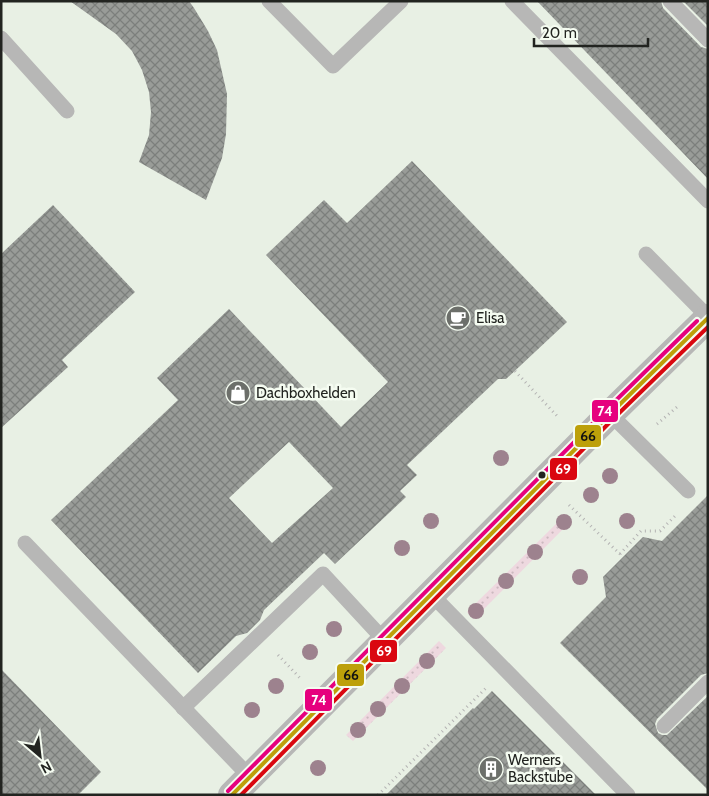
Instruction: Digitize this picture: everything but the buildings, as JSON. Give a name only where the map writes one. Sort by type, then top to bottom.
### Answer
[{"type":"street","points":[[241,786],[610,414],[706,323]]},
{"type":"lane","points":[[268,1],[333,66],[401,1]]},
{"type":"lane","points":[[512,1],[705,192]]},
{"type":"lane","points":[[670,1],[708,40]]},
{"type":"lane","points":[[1,38],[67,111]]},
{"type":"lane","points":[[646,254],[706,323]]},
{"type":"lane","points":[[610,414],[688,491]]},
{"type":"lane","points":[[25,543],[183,708],[241,786]]},
{"type":"lane","points":[[183,708],[323,574],[385,641]]},
{"type":"lane","points":[[431,594],[628,795]]},
{"type":"lane","points":[[664,726],[708,682]]},
{"type":"path","points":[[515,371],[562,421]]},
{"type":"path","points":[[569,505],[623,557]]},
{"type":"path","points":[[620,554],[641,531],[660,531],[680,511]]},
{"type":"path","points":[[378,795],[505,670]]},
{"type":"path","points":[[382,791],[385,795]]},
{"type":"shaded area","points":[[1,1],[708,1],[708,795],[1,795]]},
{"type":"shaded area","points":[[565,515],[571,521],[474,619],[467,612]]},
{"type":"shaded area","points":[[439,641],[446,648],[353,741],[346,735]]},
{"type":"transit line","name":"66","points":[[232,795],[610,414],[708,318]]},
{"type":"transit line","name":"74","points":[[228,791],[606,410],[697,321]]},
{"type":"transit line","name":"69","points":[[241,795],[614,418],[708,327]]},
{"type":"place","name":"Elisa","points":[[458,318]]},
{"type":"place","name":"Dachboxhelden","points":[[238,393]]},
{"type":"place","name":"Werners Backstube","points":[[491,769]]}]
